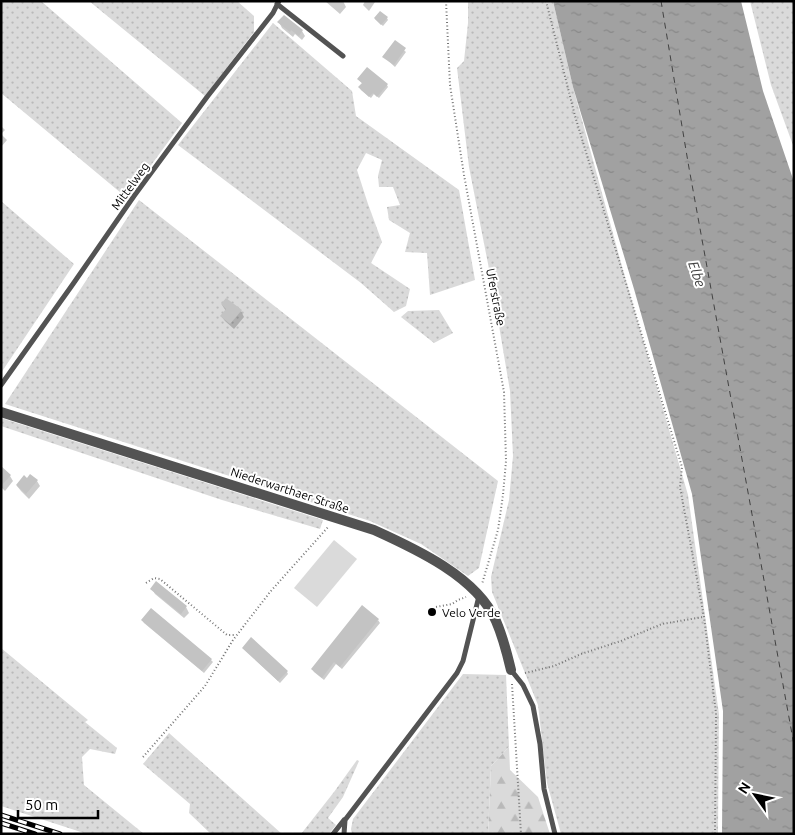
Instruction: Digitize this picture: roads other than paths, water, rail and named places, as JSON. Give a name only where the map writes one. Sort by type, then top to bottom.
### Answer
[{"type":"street","name":"Niederwarthaer Straße","points":[[1,412],[374,530],[415,549],[448,570],[479,595],[496,620],[513,672]]},
{"type":"lane","points":[[278,3],[343,56]]},
{"type":"lane","name":"Mittelweg","points":[[1,385],[134,196],[207,97],[273,13],[278,3]]},
{"type":"lane","points":[[333,834],[457,673],[463,661],[479,595]]},
{"type":"lane","points":[[513,672],[523,685],[533,706],[540,744],[544,789],[555,834]]},
{"type":"lane","points":[[344,834],[345,820]]},
{"type":"water","name":"Elbe","points":[[553,1],[741,1],[763,91],[794,182],[794,834],[722,834],[723,711],[692,494],[634,289],[573,87]]},
{"type":"railway","points":[[1,815],[60,834]]},
{"type":"railway","points":[[1,823],[35,834]]},
{"type":"place","name":"Velo Verde","points":[[432,612]]}]
